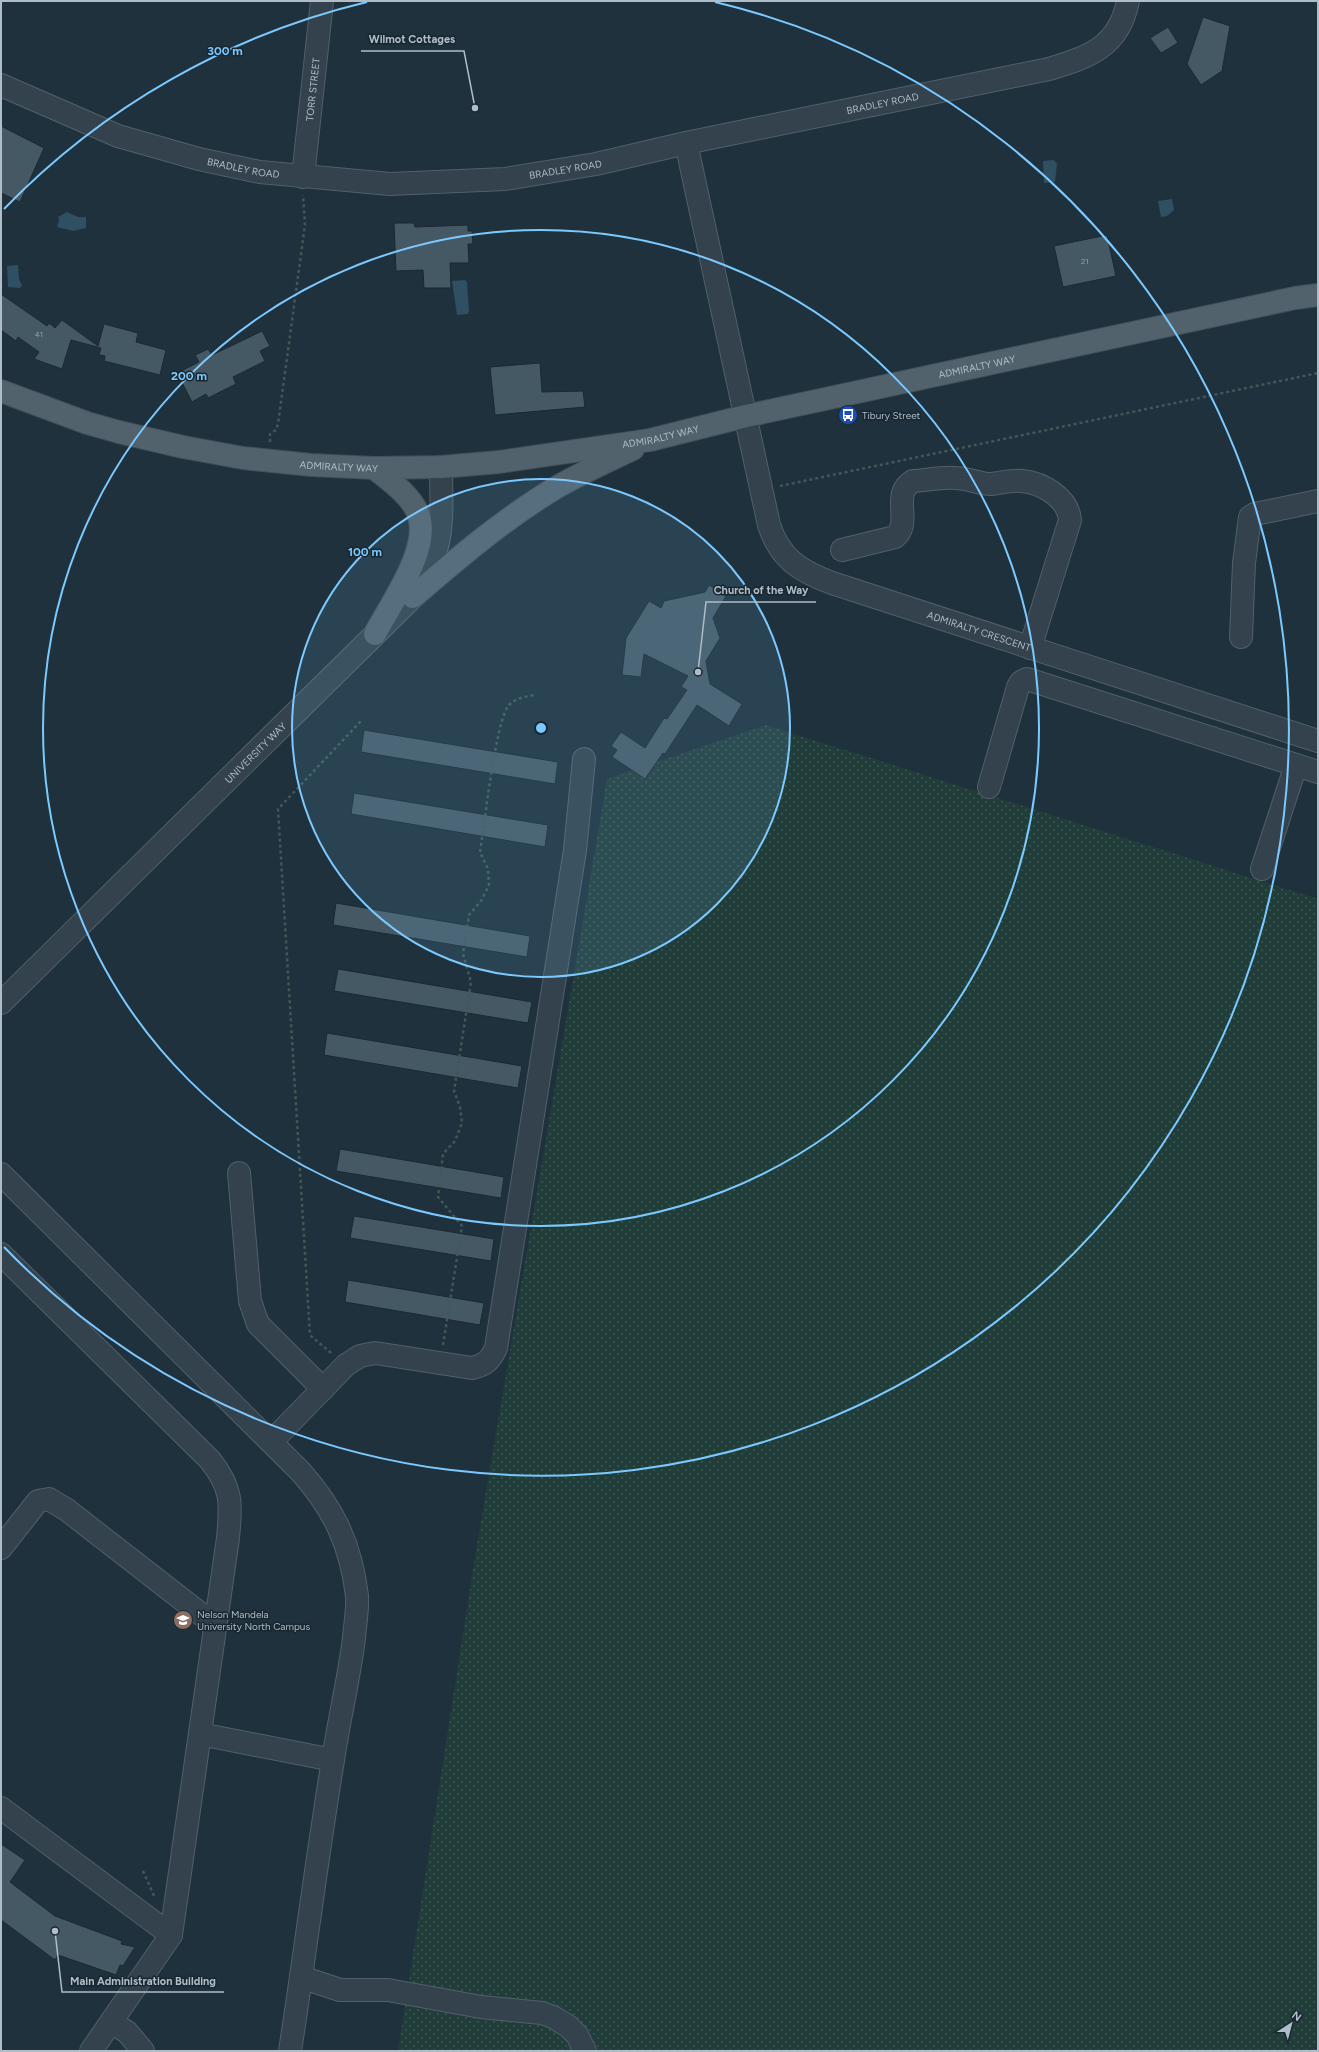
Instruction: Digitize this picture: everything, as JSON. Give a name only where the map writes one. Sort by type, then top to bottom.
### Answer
[{"type":"main road","name":"ADMIRALTY WAY","points":[[1,391],[87,423],[183,447],[269,461],[374,468],[441,467],[506,461],[650,440],[746,416],[1287,300],[1318,295]]},
{"type":"main road","points":[[413,597],[453,563],[508,520],[558,487],[650,440]]},
{"type":"main road","points":[[374,468],[410,499],[417,511],[422,534],[413,563],[375,634]]},
{"type":"street","name":"TORR STREET","points":[[303,177],[322,1]]},
{"type":"street","name":"BRADLEY ROAD","points":[[1,85],[118,136],[199,159],[260,172],[390,184],[505,179],[596,164],[686,143],[1049,69],[1091,55],[1113,36],[1121,26],[1128,1]]},
{"type":"street","points":[[686,143],[746,416]]},
{"type":"street","name":"ADMIRALTY CRESCENT","points":[[746,416],[772,535],[782,552],[792,563],[805,572],[832,583],[1318,741]]},
{"type":"street","name":"UNIVERSITY WAY","points":[[1,1003],[413,597],[426,575],[438,545],[441,513],[441,467]]},
{"type":"street","points":[[842,550],[895,537],[901,532],[903,526],[901,495],[907,484],[913,481],[955,478],[992,484],[1021,481],[1030,482],[1050,492],[1067,507],[1070,520],[1030,648]]},
{"type":"street","points":[[1241,637],[1244,563],[1250,517],[1255,514],[1318,501]]},
{"type":"street","points":[[989,787],[1018,687],[1021,682],[1027,679],[1318,772]]},
{"type":"street","points":[[271,1442],[346,1365],[360,1356],[375,1353],[472,1368],[484,1365],[492,1358],[496,1348],[575,850],[584,759]]},
{"type":"street","points":[[1262,869],[1296,765]]},
{"type":"street","points":[[239,1173],[250,1301],[253,1312],[258,1324],[323,1389]]},
{"type":"street","points":[[1,1174],[271,1442],[316,1489],[333,1514],[350,1556],[357,1598],[352,1653],[333,1760],[290,2051]]},
{"type":"street","points":[[1,1254],[53,1303],[220,1472],[230,1497],[230,1517],[171,1935],[91,2051]]},
{"type":"street","points":[[1,1548],[38,1501],[49,1499],[67,1510],[215,1624]]},
{"type":"street","points":[[200,1734],[333,1760]]},
{"type":"street","points":[[1,1808],[171,1935]]},
{"type":"street","points":[[302,1977],[340,1990],[388,1990],[481,2006],[542,2014],[553,2017],[568,2026],[577,2034],[585,2051]]},
{"type":"street","points":[[111,2022],[127,2032],[143,2051]]},
{"type":"path","points":[[276,430],[305,225],[303,177]]},
{"type":"path","points":[[761,490],[1318,372]]},
{"type":"path","points":[[440,1363],[462,1226],[438,1197],[443,1154],[455,1141],[462,1123],[460,1107],[454,1091],[471,982],[463,954],[469,916],[481,901],[488,885],[488,869],[480,852],[497,743],[503,718],[508,706],[520,698],[534,695]]},
{"type":"path","points":[[346,1365],[310,1335],[278,809],[361,721]]},
{"type":"green space","points":[[766,725],[1318,899],[1318,2051],[398,2051],[475,1557],[607,779]]},
{"type":"water","points":[[1054,160],[1057,164],[1055,182],[1044,183],[1043,161]]},
{"type":"water","points":[[1172,199],[1174,210],[1167,216],[1161,217],[1158,201]]},
{"type":"water","points":[[67,212],[78,217],[86,217],[86,228],[73,231],[57,227],[59,220],[58,217]]},
{"type":"water","points":[[18,265],[19,279],[22,285],[20,288],[8,287],[7,266]]},
{"type":"water","points":[[465,280],[467,282],[469,311],[468,314],[457,315],[452,281]]},
{"type":"building","points":[[1203,17],[1230,26],[1222,71],[1201,85],[1187,64]]},
{"type":"building","points":[[1168,27],[1178,43],[1161,53],[1150,38]]},
{"type":"building","points":[[1,126],[44,148],[20,202],[1,193]]},
{"type":"building","points":[[394,223],[414,223],[415,227],[468,225],[468,231],[472,231],[473,244],[468,244],[469,263],[450,263],[451,288],[424,288],[423,270],[396,271]]},
{"type":"building","points":[[1107,235],[1116,276],[1063,287],[1054,246]]},
{"type":"building","points":[[1,294],[47,326],[49,323],[55,328],[62,320],[98,346],[104,324],[138,333],[136,342],[166,350],[160,375],[104,361],[105,356],[99,355],[101,348],[71,340],[62,369],[34,359],[39,352],[18,337],[16,341],[1,330]]},
{"type":"building","points":[[262,331],[270,346],[260,351],[265,361],[233,377],[236,384],[208,398],[206,394],[192,402],[177,373],[199,362],[195,355],[208,349],[212,355]]},
{"type":"building","points":[[540,363],[542,392],[583,391],[585,407],[495,415],[490,367]]},
{"type":"building","points":[[709,585],[726,596],[713,618],[720,638],[706,661],[710,684],[742,704],[729,726],[697,705],[665,754],[663,753],[645,779],[612,757],[617,750],[611,746],[621,732],[645,748],[664,718],[667,719],[687,690],[681,687],[688,676],[644,654],[641,677],[622,675],[626,638],[649,601],[661,608],[664,601],[705,592]]},
{"type":"building","points":[[364,730],[558,762],[555,784],[361,752]]},
{"type":"building","points":[[354,793],[548,825],[545,847],[351,814]]},
{"type":"building","points":[[336,903],[530,936],[527,957],[333,925]]},
{"type":"building","points":[[338,969],[532,1002],[528,1023],[334,991]]},
{"type":"building","points":[[327,1033],[522,1066],[518,1088],[324,1055]]},
{"type":"building","points":[[340,1149],[504,1177],[501,1198],[336,1171]]},
{"type":"building","points":[[354,1216],[494,1239],[491,1261],[350,1238]]},
{"type":"building","points":[[348,1280],[484,1303],[480,1325],[345,1302]]},
{"type":"building","points":[[1,1844],[25,1860],[10,1882],[55,1916],[122,1941],[121,1944],[135,1947],[123,1966],[120,1965],[116,1975],[58,1955],[55,1960],[1,1920]]},
{"type":"place","name":"Wilmot Cottages","points":[[475,108]]},
{"type":"place","name":"Tibury Street","points":[[848,415]]},
{"type":"place","name":"Church of the Way","points":[[698,672]]},
{"type":"place","name":"Nelson Mandela University North Campus","points":[[183,1620]]},
{"type":"place","name":"Main Administration Building","points":[[55,1931]]}]
